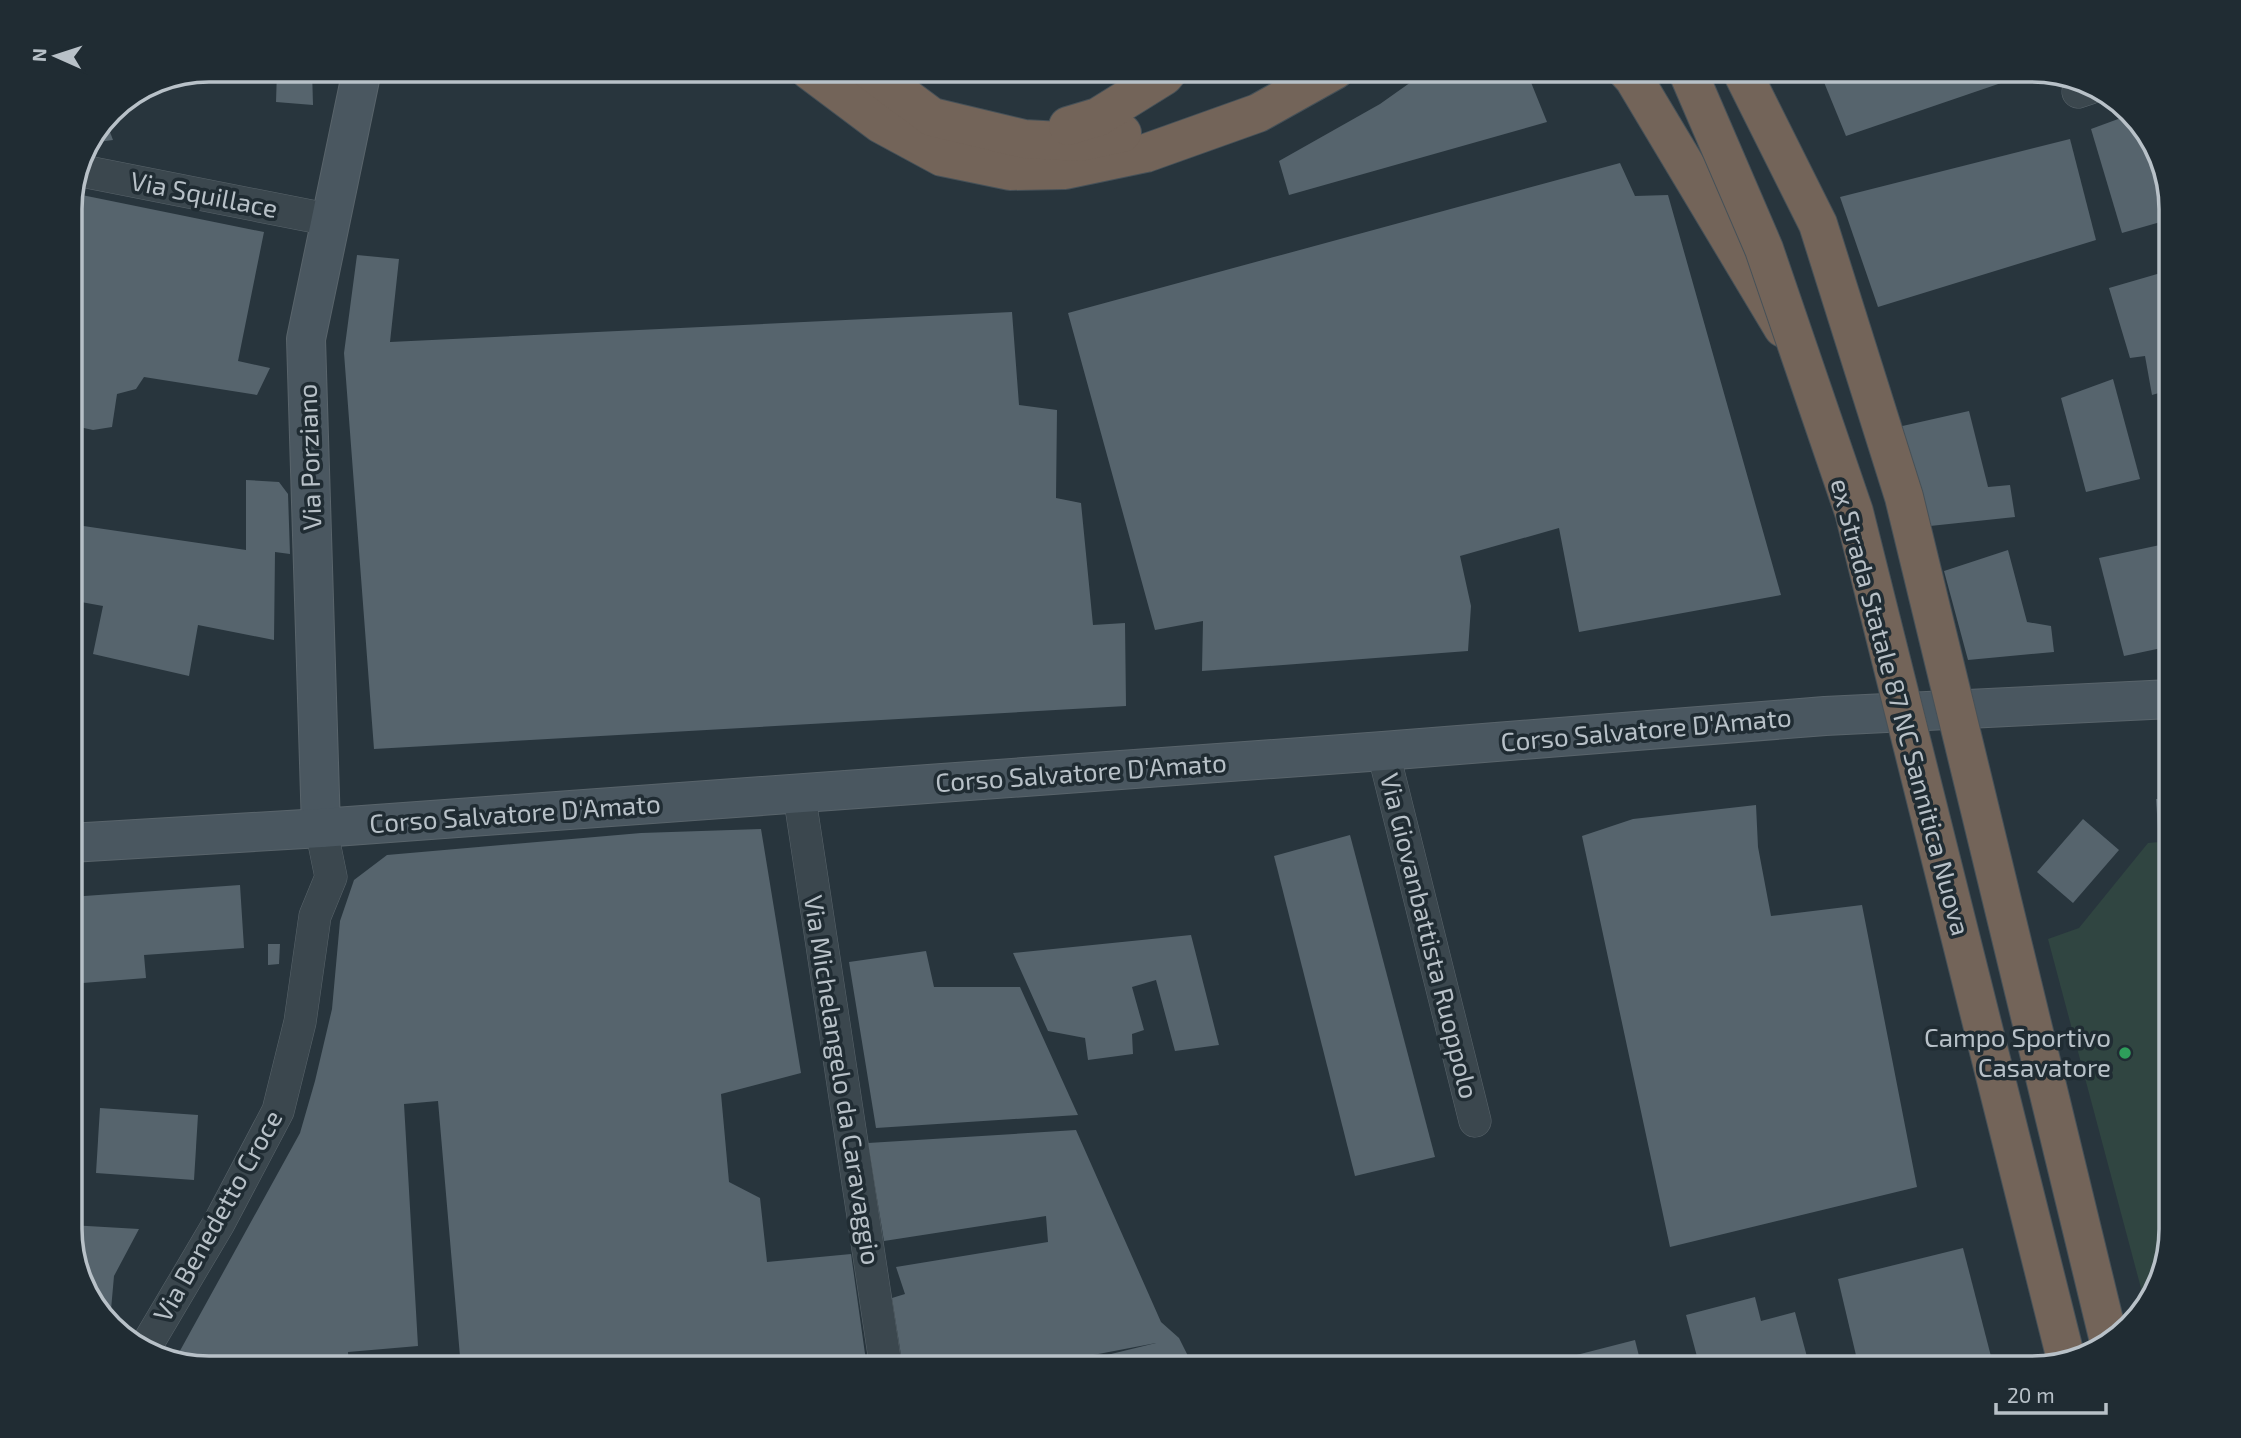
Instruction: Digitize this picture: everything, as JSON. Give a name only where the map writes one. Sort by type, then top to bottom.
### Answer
[{"type":"highway","points":[[1024,139],[1098,117],[1154,82]]},
{"type":"highway","points":[[886,83],[932,117],[1024,139],[1080,142],[1138,129],[1223,99],[1260,82]]},
{"type":"highway","points":[[826,83],[881,124],[942,157],[1010,171],[1065,170],[1146,153],[1258,113],[1313,82]]},
{"type":"highway","points":[[1636,82],[1797,350]]},
{"type":"highway","name":"ex Strada Statale 87 NC Sannitica Nuova","points":[[1692,82],[1764,250],[1854,512],[2064,1351]]},
{"type":"highway","name":"ex Strada Statale 87 NC Sannitica Nuova","points":[[1750,82],[1818,224],[1904,497],[2106,1331]]},
{"type":"street","name":"Via Porziano","points":[[321,828],[306,339],[363,83]]},
{"type":"street","name":"Via Squillace","points":[[88,172],[331,220]]},
{"type":"street","name":"Corso Salvatore D'Amato","points":[[83,842],[321,828],[1825,716],[2159,700]]},
{"type":"street","name":"Via Giovanbattista Ruoppolo","points":[[1382,751],[1475,1121]]},
{"type":"street","name":"Via Michelangelo da Caravaggio","points":[[799,793],[884,1356]]},
{"type":"street","name":"Via Benedetto Croce","points":[[149,1341],[219,1223],[278,1111],[300,1022],[315,916],[308,878],[321,828]]},
{"type":"green space","name":"Campo Sportivo Casavatore","points":[[2159,842],[2159,1228],[2152,1269],[2142,1291],[2048,939],[2079,928],[2148,843]]},
{"type":"building","points":[[1411,82],[1531,82],[1547,122],[1289,195],[1279,161],[1380,104]]},
{"type":"building","points":[[1824,82],[2004,82],[1846,136]]},
{"type":"building","points":[[277,83],[312,83],[313,105],[276,102]]},
{"type":"building","points":[[2119,119],[2132,132],[2142,146],[2154,177],[2158,193],[2159,222],[2122,233],[2091,129]]},
{"type":"building","points":[[110,131],[113,140],[102,141]]},
{"type":"building","points":[[2070,139],[2096,240],[1878,307],[1840,197]]},
{"type":"building","points":[[1620,163],[1635,196],[1668,195],[1781,595],[1579,632],[1559,528],[1460,556],[1471,606],[1468,651],[1202,671],[1203,621],[1155,630],[1068,313]]},
{"type":"building","points":[[83,195],[264,232],[238,361],[270,368],[257,395],[144,377],[136,389],[117,394],[112,427],[93,430],[83,428]]},
{"type":"building","points":[[357,255],[399,259],[390,342],[1012,312],[1019,405],[1057,410],[1056,498],[1081,503],[1093,625],[1125,623],[1126,706],[374,749],[344,353]]},
{"type":"building","points":[[2159,273],[2159,393],[2152,395],[2145,356],[2130,358],[2109,288]]},
{"type":"building","points":[[2113,379],[2140,479],[2086,492],[2061,398]]},
{"type":"building","points":[[1969,411],[1988,487],[2010,485],[2015,517],[1930,526],[1898,427]]},
{"type":"building","points":[[246,480],[279,482],[288,494],[290,554],[275,552],[274,640],[198,625],[189,676],[93,654],[103,606],[83,602],[83,526],[246,550]]},
{"type":"building","points":[[2159,545],[2159,649],[2124,656],[2099,558]]},
{"type":"building","points":[[2008,550],[2027,622],[2051,626],[2054,652],[1968,660],[1944,571]]},
{"type":"building","points":[[2156,799],[2159,799],[2159,829],[2158,829]]},
{"type":"building","points":[[1756,805],[1758,847],[1771,916],[1862,905],[1917,1187],[1670,1247],[1582,836],[1633,819]]},
{"type":"building","points":[[2083,819],[2119,850],[2073,903],[2037,872]]},
{"type":"building","points":[[761,829],[801,1073],[721,1094],[729,1182],[760,1198],[767,1262],[851,1254],[865,1356],[460,1356],[438,1101],[404,1104],[418,1346],[348,1352],[348,1356],[210,1356],[180,1352],[300,1133],[332,1009],[340,921],[354,880],[387,855],[641,833]]},
{"type":"building","points":[[1350,835],[1435,1157],[1355,1176],[1274,856]]},
{"type":"building","points":[[240,885],[244,948],[144,955],[146,978],[83,983],[83,896]]},
{"type":"building","points":[[1191,935],[1219,1045],[1175,1051],[1156,980],[1132,987],[1144,1030],[1132,1034],[1133,1054],[1088,1060],[1085,1038],[1048,1031],[1013,953]]},
{"type":"building","points":[[268,944],[280,944],[279,964],[268,965]]},
{"type":"building","points":[[926,951],[934,987],[1020,987],[1078,1115],[876,1128],[849,962]]},
{"type":"building","points":[[100,1108],[198,1115],[194,1180],[96,1173]]},
{"type":"building","points":[[1076,1130],[1161,1322],[1179,1338],[1188,1356],[1103,1356],[1156,1343],[1088,1356],[901,1356],[892,1298],[905,1294],[896,1267],[1048,1242],[1046,1216],[884,1241],[868,1143]]},
{"type":"building","points":[[83,1226],[139,1229],[114,1276],[111,1308],[92,1277],[85,1253]]},
{"type":"building","points":[[1963,1248],[1991,1356],[1856,1356],[1838,1279]]},
{"type":"building","points":[[1755,1297],[1761,1321],[1795,1312],[1807,1356],[1697,1356],[1686,1315]]},
{"type":"building","points":[[1635,1340],[1639,1356],[1573,1356]]},
{"type":"place","name":"Campo Sportivo Casavatore","points":[[2125,1053]]}]
